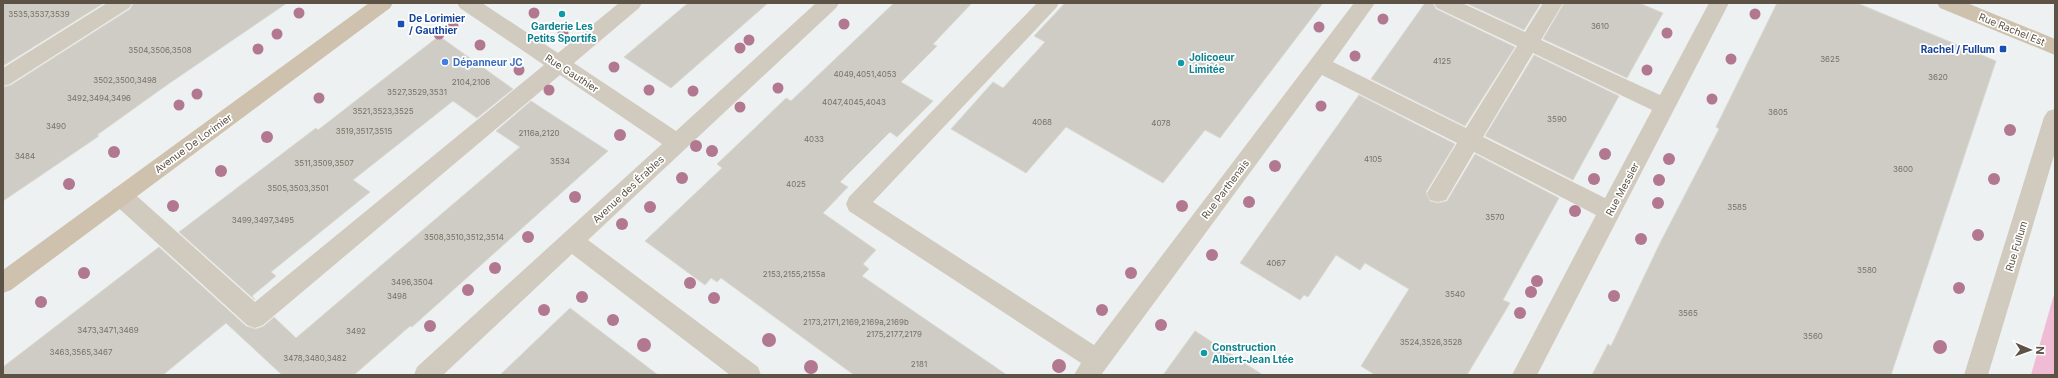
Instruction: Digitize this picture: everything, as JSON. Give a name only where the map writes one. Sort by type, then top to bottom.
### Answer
[{"type":"main road","name":"Avenue De Lorimier","points":[[3,283],[383,3]]},
{"type":"main road","name":"Rue Rachel Est","points":[[1947,3],[2055,47]]},
{"type":"street","points":[[3,78],[122,3]]},
{"type":"street","name":"Rue Gauthier","points":[[466,3],[678,143]]},
{"type":"street","points":[[121,196],[255,316],[632,3]]},
{"type":"street","name":"Avenue des Érables","points":[[426,375],[829,3]]},
{"type":"street","points":[[1049,3],[857,204],[1092,367]]},
{"type":"street","name":"Rue Parthenais","points":[[1092,367],[1365,3]]},
{"type":"street","points":[[1444,3],[1665,106]]},
{"type":"street","points":[[1438,193],[1469,139],[1553,3]]},
{"type":"street","name":"Rue Messier","points":[[1524,375],[1719,3]]},
{"type":"street","points":[[1319,64],[1610,211]]},
{"type":"street","name":"Rue Fullum","points":[[1976,375],[2055,116]]},
{"type":"street","points":[[572,241],[749,375]]},
{"type":"shaded area","points":[[2055,291],[2055,375],[2031,375]]},
{"type":"building","points":[[3,3],[104,3],[3,66]]},
{"type":"building","points":[[133,3],[287,3],[164,87],[97,135],[99,136],[3,201],[3,87],[11,85],[130,9]]},
{"type":"building","points":[[688,3],[768,3],[671,88],[624,57]]},
{"type":"building","points":[[894,3],[972,3],[933,44],[937,46],[901,82],[933,101],[897,137],[890,132],[840,182],[848,187],[823,213],[876,250],[863,264],[869,269],[862,276],[1007,375],[854,375],[721,278],[717,282],[711,278],[705,285],[645,241],[722,168],[717,164],[786,98],[791,101]]},
{"type":"building","points":[[1065,3],[1323,3],[1220,138],[1205,130],[1163,183],[1066,127],[1026,173],[951,129],[993,82],[1003,88],[1045,42],[1034,36]]},
{"type":"building","points":[[1425,3],[1433,3],[1436,9],[1515,47],[1465,126],[1371,79]]},
{"type":"building","points":[[1466,3],[1541,3],[1524,30]]},
{"type":"building","points":[[1564,3],[1639,3],[1663,13],[1627,78],[1543,39]]},
{"type":"building","points":[[1777,3],[1857,3],[1996,61],[1891,375],[1592,375],[1608,344],[1611,346],[1660,243],[1719,129],[1716,127]]},
{"type":"building","points":[[439,36],[513,89],[477,118],[453,101],[353,180],[370,192],[271,272],[276,276],[252,296],[255,300],[179,232],[316,128],[318,130]]},
{"type":"building","points":[[1534,55],[1619,96],[1573,180],[1485,136]]},
{"type":"building","points":[[1359,95],[1455,144],[1426,192],[1430,201],[1438,203],[1447,201],[1475,154],[1559,198],[1503,300],[1510,303],[1467,375],[1375,375],[1361,366],[1409,289],[1365,263],[1360,270],[1336,255],[1308,297],[1304,295],[1300,300],[1240,263]]},
{"type":"building","points":[[531,101],[608,151],[412,327],[410,326],[354,375],[282,375],[226,323],[163,375],[3,375],[3,367],[159,247],[246,326],[256,329],[264,326],[274,317],[296,338],[520,147],[496,131]]},
{"type":"building","points":[[570,308],[658,375],[500,375]]},
{"type":"building","name":"Construction Albert-Jean Ltée","points":[[1195,331],[1263,375],[1163,375]]},
{"type":"place","name":"Garderie Les Petits Sportifs","points":[[562,14]]},
{"type":"place","name":"De Lorimier / Gauthier","points":[[401,24]]},
{"type":"place","name":"Rachel / Fullum","points":[[2003,49]]},
{"type":"place","name":"Dépanneur JC","points":[[445,62]]},
{"type":"place","name":"Jolicoeur Limitée","points":[[1181,63]]},
{"type":"place","name":"Construction Albert-Jean Ltée","points":[[1204,353]]}]
